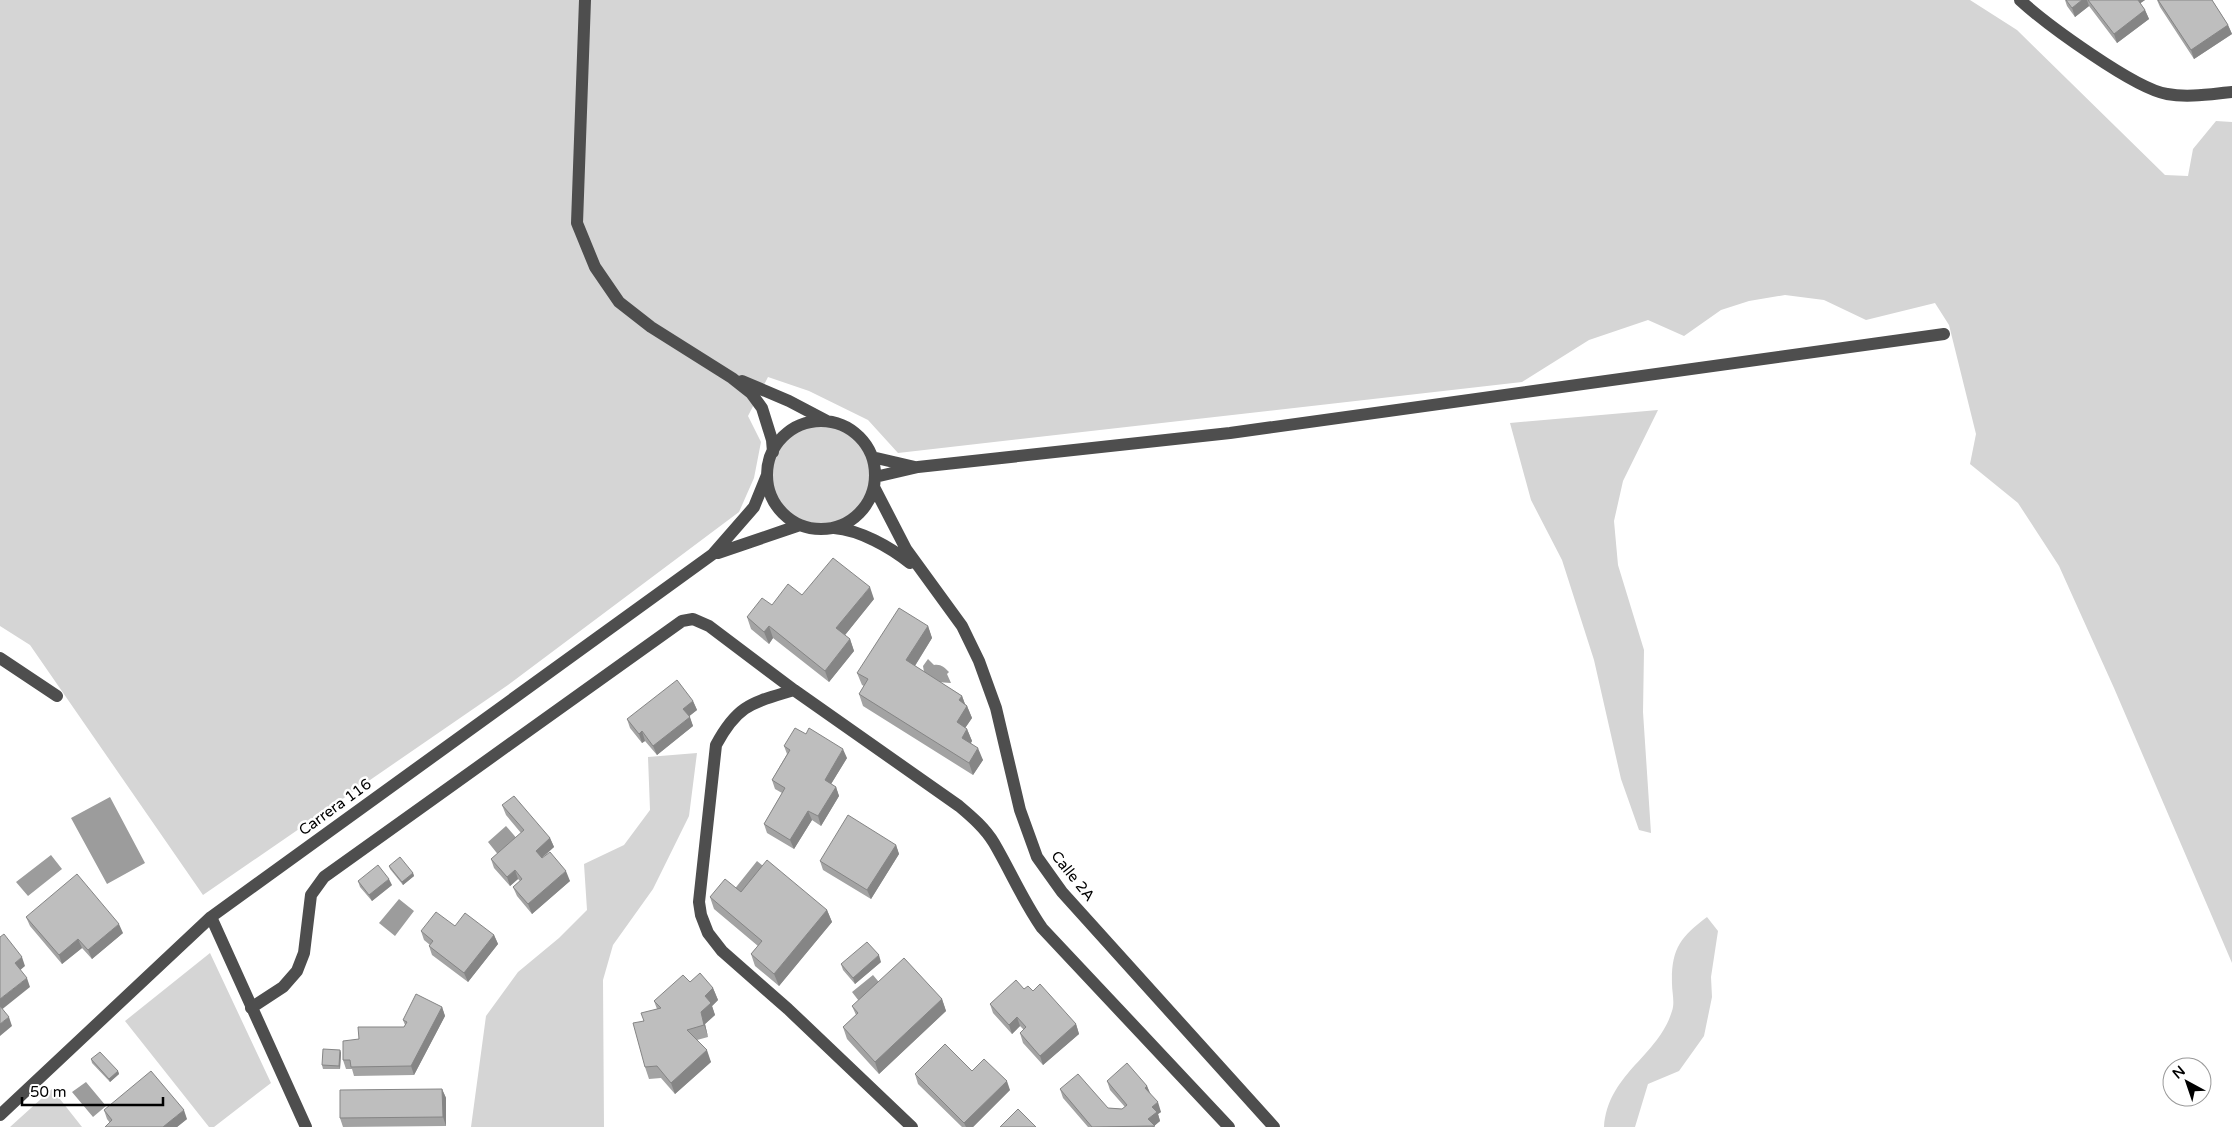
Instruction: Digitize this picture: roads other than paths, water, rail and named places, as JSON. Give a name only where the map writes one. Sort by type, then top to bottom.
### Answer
[{"type":"street","points":[[585,0],[577,223],[594,267],[620,302],[651,327],[732,378],[751,393],[762,408],[772,440],[773,452],[767,475],[770,490],[776,505],[786,516],[800,525],[815,529],[832,528],[846,523],[859,514],[868,501],[875,482],[872,457],[865,444],[855,433],[842,425],[828,422],[789,401],[732,378]]},
{"type":"street","points":[[2020,0],[2036,14],[2126,76],[2166,94],[2194,96],[2232,92]]},
{"type":"street","points":[[875,482],[918,468],[1230,433],[1944,334]]},
{"type":"street","points":[[773,452],[790,432],[801,425],[828,422]]},
{"type":"street","points":[[872,457],[918,468]]},
{"type":"street","name":"Carrera 116","points":[[0,1115],[211,917],[713,554],[754,506],[767,475]]},
{"type":"street","name":"Calle 2A","points":[[875,482],[896,533],[919,570],[962,626],[980,661],[996,708],[1020,810],[1037,857],[1062,892],[1274,1127]]},
{"type":"street","name":"Carrera 116","points":[[713,554],[741,543],[800,525]]},
{"type":"street","name":"Calle 2A","points":[[832,528],[844,529],[897,552],[919,570]]},
{"type":"street","points":[[251,1008],[283,987],[296,971],[304,954],[311,895],[324,877],[682,622],[693,619],[702,621],[794,690],[959,806],[978,822],[994,842],[1024,902],[1042,928],[1229,1127]]},
{"type":"street","points":[[0,658],[57,696]]},
{"type":"street","points":[[794,690],[741,710],[727,725],[716,745],[699,902],[701,916],[708,932],[722,951],[796,1015],[912,1127]]},
{"type":"street","points":[[211,917],[306,1127]]}]
